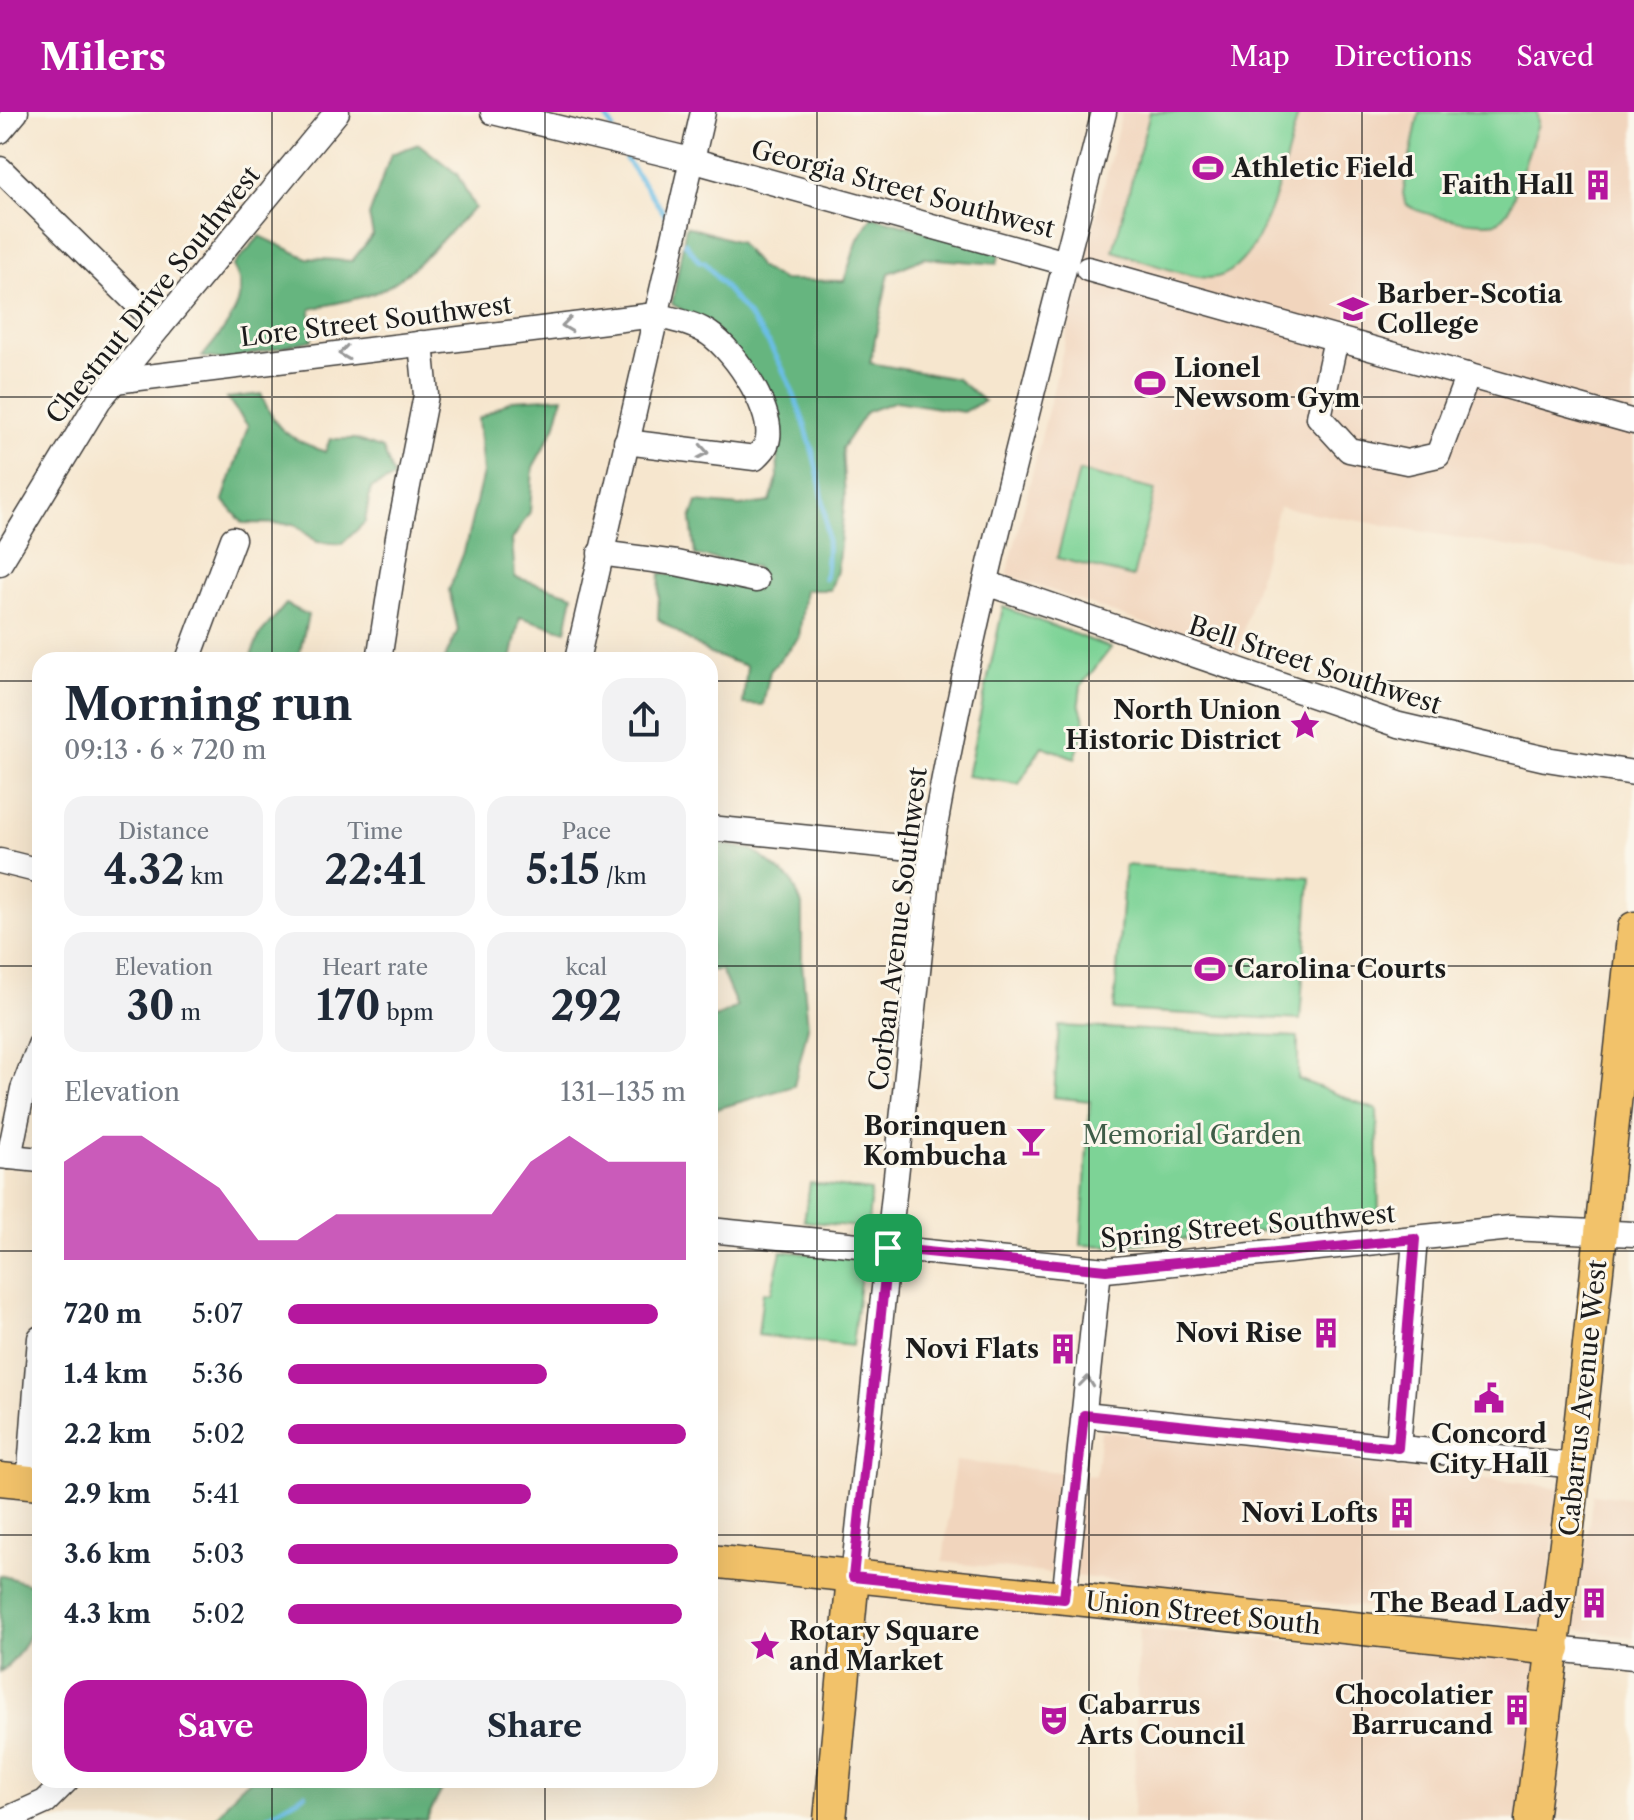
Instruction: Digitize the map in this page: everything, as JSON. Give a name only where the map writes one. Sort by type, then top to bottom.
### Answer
[{"type":"main road","name":"Cabarrus Avenue West","points":[[1531,1820],[1576,1466],[1634,929]]},
{"type":"main road","name":"Union Street South","points":[[718,1562],[1554,1649]]},
{"type":"main road","points":[[830,1820],[853,1577]]},
{"type":"street","points":[[0,131],[16,112]]},
{"type":"street","name":"Chestnut Drive Southwest","points":[[0,563],[64,453],[115,381],[337,112]]},
{"type":"street","name":"Georgia Street Southwest","points":[[493,112],[691,160],[1634,422]]},
{"type":"street","points":[[579,652],[626,442],[650,316],[703,112]]},
{"type":"street","name":"Corban Avenue Southwest","points":[[853,1577],[931,850],[986,583],[1077,266],[1104,112]]},
{"type":"street","points":[[0,169],[160,326]]},
{"type":"street","points":[[626,442],[742,459],[755,458],[764,450],[768,438],[767,420],[753,385],[721,345],[704,330],[650,316]]},
{"type":"street","name":"Lore Street Southwest","points":[[115,381],[650,316]]},
{"type":"street","points":[[1336,339],[1319,417],[1349,450],[1407,462],[1438,455],[1468,375]]},
{"type":"street","points":[[380,652],[398,537],[426,395],[421,343]]},
{"type":"street","points":[[191,652],[233,539]]},
{"type":"street","points":[[600,553],[676,563],[756,580]]},
{"type":"street","name":"Bell Street Southwest","points":[[986,583],[1399,725],[1546,759],[1634,773]]},
{"type":"street","points":[[718,829],[931,850]]},
{"type":"street","points":[[0,861],[32,869]]},
{"type":"street","points":[[32,1066],[5,1156],[32,1159]]},
{"type":"street","name":"Spring Street Southwest","points":[[718,1231],[1099,1270],[1511,1228],[1634,1234]]},
{"type":"street","points":[[1398,1448],[1415,1239]]},
{"type":"street","points":[[1064,1599],[1099,1270]]},
{"type":"street","points":[[23,1481],[32,1405]]},
{"type":"street","points":[[1084,1415],[1576,1466]]},
{"type":"street","points":[[1554,1649],[1634,1657]]},
{"type":"street","points":[[5,1820],[45,1802],[59,1788]]},
{"type":"shaded area","name":"Barber-Scotia College","points":[[1122,112],[1634,112],[1634,568],[1279,507],[1236,656],[1007,575]]},
{"type":"shaded area","points":[[1101,1431],[1560,1488],[1543,1626],[943,1562],[955,1461],[1096,1476]]},
{"type":"shaded area","points":[[1593,1494],[1634,1499],[1634,1637],[1574,1629]]},
{"type":"shaded area","points":[[1139,1629],[1539,1660],[1520,1820],[1133,1820]]},
{"type":"green space","name":"Athletic Field","points":[[1150,112],[1299,112],[1270,210],[1244,258],[1228,273],[1200,277],[1113,251]]},
{"type":"green space","points":[[1419,112],[1537,112],[1538,124],[1509,210],[1499,221],[1480,223],[1450,219],[1422,212],[1405,203],[1403,193]]},
{"type":"green space","points":[[419,144],[457,174],[475,208],[415,266],[390,285],[361,297],[311,309],[312,340],[227,360],[202,357],[227,325],[238,302],[239,278],[233,266],[260,236],[307,258],[352,261],[373,235],[369,216],[391,154]]},
{"type":"green space","points":[[872,216],[1000,252],[997,264],[924,258],[889,273],[870,363],[957,379],[984,401],[963,412],[896,401],[866,412],[842,448],[845,497],[837,571],[830,590],[805,590],[799,638],[770,671],[763,705],[743,704],[747,666],[718,657],[718,652],[707,652],[658,619],[660,573],[757,586],[756,567],[695,555],[691,519],[697,502],[740,506],[770,502],[778,477],[777,443],[716,330],[672,304],[686,226],[739,242],[760,268],[783,280],[844,281],[858,239]]},
{"type":"green space","points":[[261,394],[284,432],[325,452],[330,439],[355,439],[383,449],[394,478],[371,488],[365,522],[342,544],[317,542],[294,524],[243,523],[223,500],[248,426],[227,398]]},
{"type":"green space","points":[[563,397],[555,427],[533,467],[530,512],[512,540],[515,577],[573,595],[566,631],[520,617],[513,652],[448,652],[458,630],[449,590],[464,552],[483,473],[478,419],[512,400]]},
{"type":"green space","points":[[1079,471],[1155,490],[1133,577],[1057,558]]},
{"type":"green space","points":[[286,604],[308,615],[300,652],[252,652],[260,634]]},
{"type":"green space","points":[[1003,607],[1111,648],[1081,686],[1079,703],[1086,726],[1075,758],[1042,746],[1019,784],[967,776]]},
{"type":"green space","points":[[718,843],[753,850],[792,881],[802,905],[802,963],[808,1027],[794,1086],[718,1109],[718,1016],[737,1007],[721,970],[718,970]]},
{"type":"green space","name":"Carolina Courts","points":[[1125,865],[1310,877],[1300,1020],[1114,1010]]},
{"type":"green space","name":"Memorial Garden","points":[[1059,1026],[1298,1037],[1298,1079],[1377,1110],[1379,1219],[1115,1246],[1081,1245],[1090,1101],[1054,1097]]},
{"type":"green space","points":[[810,1183],[871,1191],[868,1223],[864,1228],[804,1221]]},
{"type":"green space","points":[[781,1251],[863,1259],[852,1346],[758,1335],[763,1292],[771,1293]]},
{"type":"green space","points":[[0,1575],[32,1585],[32,1627],[17,1656],[0,1672]]},
{"type":"green space","points":[[239,1788],[443,1788],[426,1820],[214,1820]]},
{"type":"waterway","points":[[603,112],[613,128]]},
{"type":"waterway","points":[[626,159],[666,216]]},
{"type":"waterway","points":[[685,243],[700,262],[705,262],[762,333],[794,395],[821,491],[826,522],[825,579]]},
{"type":"waterway","points":[[262,1820],[305,1794]]},
{"type":"place","name":"Athletic Field","points":[[1208,168]]},
{"type":"place","name":"Faith Hall","points":[[1598,185]]},
{"type":"place","name":"Barber-Scotia College","points":[[1353,309]]},
{"type":"place","name":"Lionel Newsom Gym","points":[[1150,383]]},
{"type":"place","name":"North Union Historic District","points":[[1305,725]]},
{"type":"place","name":"Carolina Courts","points":[[1210,969]]},
{"type":"place","name":"Borinquen Kombucha","points":[[1031,1141]]},
{"type":"place","name":"Novi Rise","points":[[1326,1333]]},
{"type":"place","name":"Novi Flats","points":[[1063,1349]]},
{"type":"place","name":"Concord City Hall","points":[[1489,1398]]},
{"type":"place","name":"Novi Lofts","points":[[1402,1513]]},
{"type":"place","name":"The Bead Lady","points":[[1594,1603]]},
{"type":"place","name":"Rotary Square and Market","points":[[765,1646]]},
{"type":"place","name":"Chocolatier Barrucand","points":[[1517,1710]]},
{"type":"place","name":"Cabarrus Arts Council","points":[[1054,1720]]},
{"type":"route","points":[[1415,1239],[1398,1448],[1084,1415],[1064,1599],[853,1577],[888,1248],[1106,1270],[1415,1239]]}]
